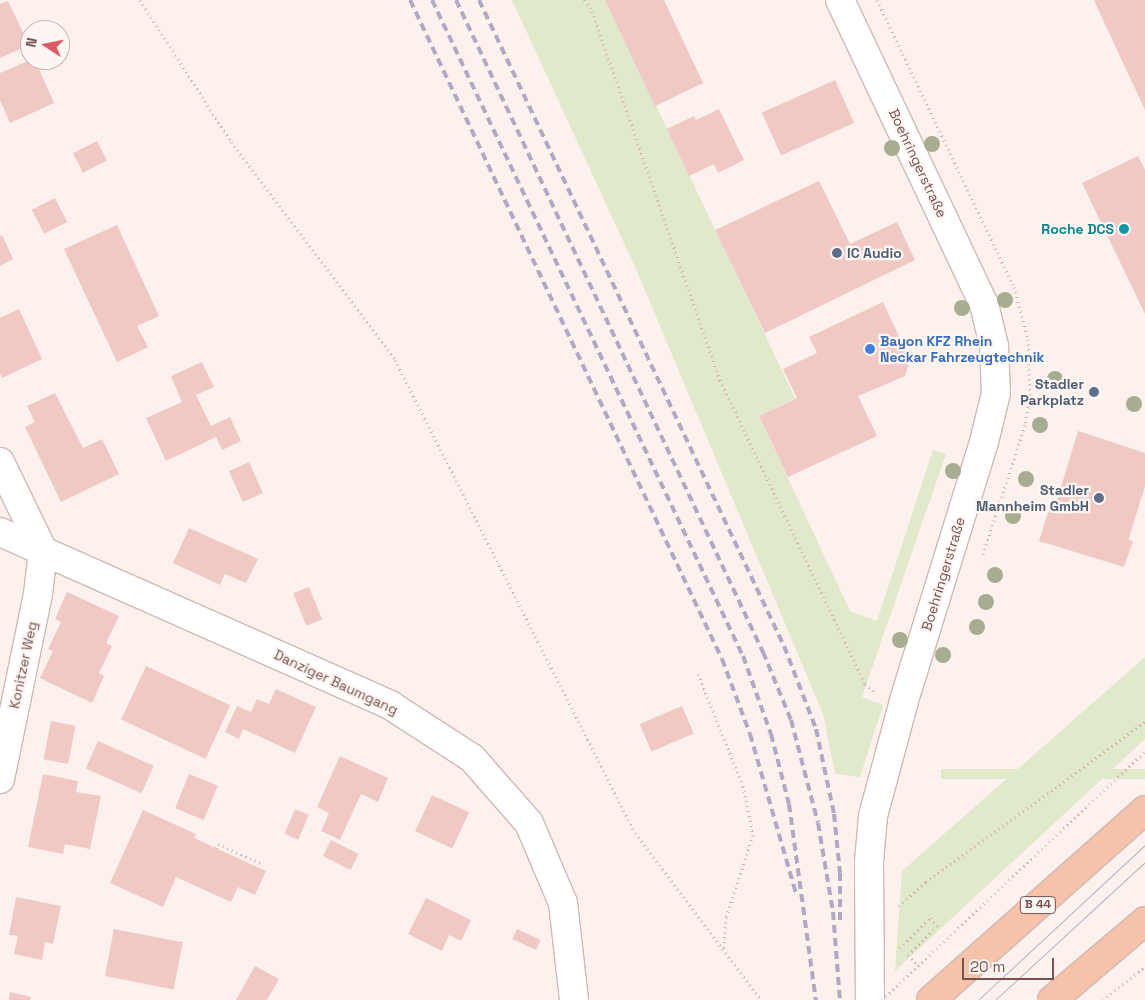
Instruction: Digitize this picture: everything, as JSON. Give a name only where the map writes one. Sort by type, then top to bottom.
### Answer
[{"type":"main road","name":"B 44","points":[[931,1000],[1145,810]]},
{"type":"main road","points":[[1052,1000],[1145,921]]},
{"type":"street","name":"Boehringerstraße","points":[[840,0],[984,304],[994,346],[996,393],[984,442],[904,701],[873,816],[869,862],[870,1000]]},
{"type":"street","points":[[0,462],[43,552]]},
{"type":"street","name":"Danziger Baumgang","points":[[0,532],[390,706],[472,758],[529,823],[563,902],[574,1000]]},
{"type":"street","name":"Konitzer Weg","points":[[0,779],[38,594],[43,552]]},
{"type":"path","points":[[140,0],[231,142],[395,360],[635,833],[761,1000]]},
{"type":"path","points":[[584,0],[595,20],[720,380],[865,684],[874,691],[904,701]]},
{"type":"path","points":[[698,674],[742,786],[753,835],[726,917],[724,950]]},
{"type":"path","points":[[874,691],[877,681]]},
{"type":"path","points":[[892,913],[926,882],[1145,722]]},
{"type":"path","points":[[882,1000],[1145,751]]},
{"type":"path","points":[[216,848],[218,844],[260,863]]},
{"type":"path","points":[[898,951],[930,918],[937,926],[908,955],[918,966]]},
{"type":"path","points":[[1103,1000],[1145,967]]},
{"type":"green space","points":[[512,0],[606,0],[795,398],[759,416],[850,611],[877,621],[933,450],[946,454],[862,697],[883,705],[860,777],[835,774],[823,714],[636,269]]},
{"type":"green space","points":[[1145,657],[1145,739],[895,971],[902,871]]},
{"type":"green space","points":[[941,769],[1145,769],[1145,779],[941,779]]},
{"type":"building","points":[[605,0],[664,0],[703,83],[655,106]]},
{"type":"building","points":[[1094,0],[1145,0],[1145,110],[1097,7]]},
{"type":"building","points":[[8,1],[20,26],[20,49],[0,58],[0,4]]},
{"type":"building","points":[[20,64],[20,70],[39,70],[54,103],[10,123],[0,100],[0,73]]},
{"type":"building","points":[[835,80],[854,123],[781,155],[762,113]]},
{"type":"building","points":[[719,109],[744,160],[718,173],[714,164],[689,176],[667,129],[694,116],[696,120]]},
{"type":"building","points":[[97,141],[107,161],[83,173],[73,153]]},
{"type":"building","name":"Roche DCS","points":[[1138,156],[1145,170],[1145,314],[1082,183]]},
{"type":"building","points":[[819,181],[850,244],[897,222],[915,260],[765,333],[715,230]]},
{"type":"building","points":[[55,198],[67,222],[44,234],[32,210]]},
{"type":"building","points":[[117,225],[159,316],[137,326],[148,347],[117,362],[64,249]]},
{"type":"building","points":[[2,235],[13,259],[0,266],[0,236]]},
{"type":"building","points":[[883,302],[910,360],[905,376],[858,396],[877,436],[788,477],[759,416],[797,398],[783,369],[817,353],[809,337]]},
{"type":"building","points":[[19,309],[42,359],[2,378],[0,373],[0,318]]},
{"type":"building","points":[[202,362],[214,387],[196,395],[211,426],[230,417],[241,441],[222,450],[216,437],[166,461],[146,418],[182,402],[171,376]]},
{"type":"building","points":[[55,393],[83,448],[102,439],[119,474],[61,502],[25,427],[35,422],[27,406]]},
{"type":"building","name":"Stadler Mannheim GmbH","points":[[1078,431],[1145,453],[1145,486],[1129,538],[1129,540],[1133,541],[1124,567],[1039,541],[1048,512],[1053,513]]},
{"type":"building","points":[[249,462],[263,493],[243,502],[229,471]]},
{"type":"building","points":[[189,528],[258,559],[246,583],[225,574],[220,585],[173,563]]},
{"type":"building","points":[[309,587],[322,619],[306,626],[293,593]]},
{"type":"building","points":[[67,592],[119,616],[106,643],[112,646],[99,673],[104,676],[92,703],[40,678],[53,651],[48,649],[61,622],[55,619]]},
{"type":"building","points":[[146,666],[230,705],[205,759],[121,719]]},
{"type":"building","points":[[276,689],[316,707],[295,753],[243,729],[239,739],[225,732],[237,706],[251,712],[257,699],[269,704]]},
{"type":"building","points":[[682,706],[694,734],[651,752],[640,724]]},
{"type":"building","points":[[51,721],[76,726],[68,764],[44,759]]},
{"type":"building","points":[[98,741],[154,766],[142,793],[86,768]]},
{"type":"building","points":[[340,756],[388,778],[378,802],[361,794],[340,840],[321,831],[329,813],[317,807]]},
{"type":"building","points":[[43,774],[78,781],[76,792],[101,796],[90,849],[65,844],[63,854],[28,847]]},
{"type":"building","points":[[189,774],[218,786],[204,820],[175,808]]},
{"type":"building","points":[[432,795],[469,812],[452,849],[415,831]]},
{"type":"building","points":[[295,809],[309,815],[298,840],[284,834]]},
{"type":"building","points":[[143,810],[196,834],[194,838],[266,871],[255,895],[238,887],[231,902],[176,877],[163,907],[110,883]]},
{"type":"building","points":[[331,840],[359,854],[350,870],[323,856]]},
{"type":"building","points":[[16,897],[61,906],[53,944],[45,942],[42,960],[14,954],[18,936],[9,935]]},
{"type":"building","points":[[426,898],[471,920],[461,941],[449,935],[442,951],[408,934]]},
{"type":"building","points":[[114,929],[183,942],[174,989],[105,976]]},
{"type":"building","points":[[517,929],[541,940],[536,950],[512,939]]},
{"type":"building","points":[[255,966],[279,979],[267,1000],[236,1000]]},
{"type":"building","points":[[10,992],[31,997],[30,1000],[9,1000]]},
{"type":"tram line","points":[[978,1000],[1145,845]]},
{"type":"tram line","points":[[995,1000],[1145,862]]},
{"type":"railway","points":[[410,0],[722,659],[750,734],[796,893]]},
{"type":"railway","points":[[432,0],[743,656],[771,734],[789,804],[816,1000]]},
{"type":"railway","points":[[456,0],[763,652],[791,720],[818,823],[833,912],[840,1000]]},
{"type":"railway","points":[[479,0],[784,646],[816,729],[834,814],[840,873],[840,923]]},
{"type":"place","name":"Roche DCS","points":[[1124,229]]},
{"type":"place","name":"IC Audio","points":[[837,253]]},
{"type":"place","name":"Bayon KFZ Rhein Neckar Fahrzeugtechnik","points":[[870,349]]},
{"type":"place","name":"Stadler Parkplatz","points":[[1094,392]]},
{"type":"place","name":"Stadler Mannheim GmbH","points":[[1099,498]]}]
